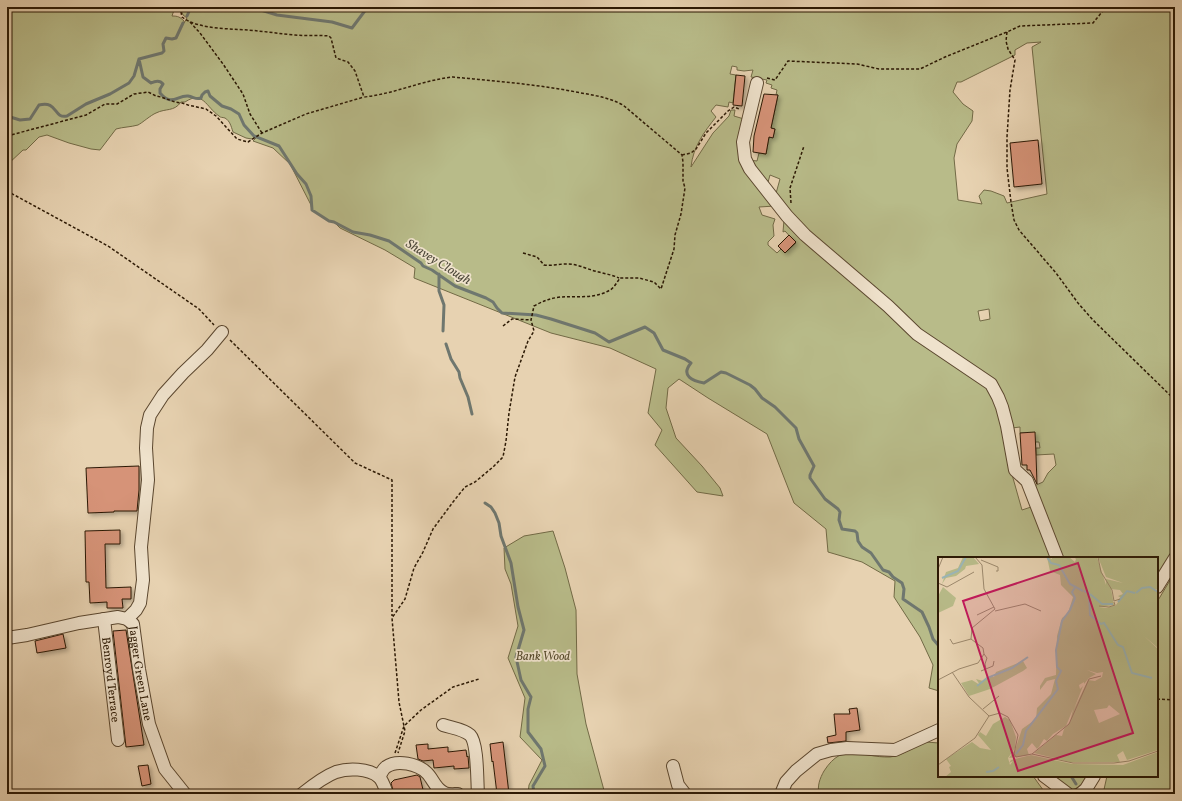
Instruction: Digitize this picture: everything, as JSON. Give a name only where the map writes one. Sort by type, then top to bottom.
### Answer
[{"type":"street","points":[[757,83],[743,142],[745,159],[750,169],[787,216],[805,235],[888,306],[918,334],[991,384],[1002,407],[1015,470],[1027,481],[1057,557]]},
{"type":"street","points":[[127,619],[136,610],[140,603],[141,595],[141,547],[148,480],[146,448],[147,428],[150,415],[163,395],[207,350],[222,332]]},
{"type":"street","points":[[1158,585],[1175,558]]},
{"type":"street","name":"Jagger Green Lane","points":[[7,638],[79,623],[118,617],[127,619],[133,624],[149,724],[165,770],[185,794]]},
{"type":"street","name":"Benroyd Terrace","points":[[104,619],[118,740]]},
{"type":"street","points":[[443,725],[471,736],[475,744],[478,793],[462,794]]},
{"type":"street","points":[[781,794],[786,782],[796,771],[817,754],[847,748],[895,750],[938,730]]},
{"type":"street","points":[[379,777],[386,767],[398,764],[411,764],[419,766],[427,773],[437,788],[444,794],[458,794]]},
{"type":"street","points":[[673,766],[678,785],[685,794]]},
{"type":"street","points":[[302,794],[317,783],[337,772],[352,770],[368,772],[379,777],[384,785],[386,794]]},
{"type":"street","points":[[1045,777],[1068,794]]},
{"type":"street","points":[[1080,794],[1093,777]]},
{"type":"path","points":[[180,7],[182,17],[204,26],[296,35],[329,36],[331,38],[336,58],[348,62],[355,71],[364,97]]},
{"type":"path","points":[[757,83],[764,77],[775,80],[788,61],[857,64],[879,69],[920,69],[1020,26],[1093,23],[1106,7]]},
{"type":"path","points":[[189,21],[214,51],[242,94],[250,114],[262,133]]},
{"type":"path","points":[[1007,32],[1006,41],[1008,49],[1015,60],[1009,101],[1007,168],[1014,220],[1018,230],[1056,273],[1078,303],[1093,320],[1175,400]]},
{"type":"path","points":[[7,136],[86,115],[106,104],[117,104],[130,95],[148,92],[188,106],[206,109],[216,116],[238,140],[248,142],[262,133],[306,114],[364,97],[377,96],[440,78],[453,77],[531,85],[608,98],[623,105],[682,155],[691,153],[696,149],[706,133],[728,111],[734,108],[750,111]]},
{"type":"path","points":[[787,216],[791,203],[790,188],[804,146]]},
{"type":"path","points":[[523,253],[537,257],[544,266],[573,264],[620,278],[639,278],[654,282],[661,290],[674,249],[675,236],[681,214],[685,188],[683,181],[682,155]]},
{"type":"path","points":[[7,191],[108,246],[198,309],[355,463],[392,480],[392,618],[399,702],[404,726],[392,765]]},
{"type":"path","points":[[392,618],[405,599],[414,568],[433,529],[465,487],[475,482],[503,457],[515,377],[528,341],[534,331],[531,320],[534,306],[545,300],[561,297],[600,295],[611,290],[620,278]]},
{"type":"path","points":[[504,326],[512,319],[531,320]]},
{"type":"path","points":[[404,726],[421,710],[453,688],[479,679]]},
{"type":"path","points":[[1158,699],[1175,700]]},
{"type":"green space","points":[[7,7],[175,7],[172,16],[180,18],[184,21],[184,23],[187,18],[183,15],[181,9],[182,7],[1175,7],[1175,547],[1158,574],[1158,557],[1062,557],[1047,519],[1048,518],[1034,486],[1043,482],[1048,473],[1056,465],[1054,454],[1036,455],[1036,448],[1040,448],[1039,442],[1035,442],[1034,433],[1020,433],[1020,427],[1012,428],[1008,407],[991,383],[984,376],[909,325],[895,310],[797,225],[775,197],[780,179],[770,175],[767,186],[755,171],[749,160],[757,161],[759,153],[766,154],[769,137],[773,137],[775,129],[771,128],[778,95],[776,95],[777,90],[771,88],[772,85],[766,83],[767,80],[751,77],[753,70],[737,70],[737,67],[732,66],[730,74],[736,75],[733,103],[729,102],[728,107],[716,105],[711,111],[716,117],[703,134],[697,146],[691,167],[713,133],[729,116],[731,110],[735,110],[734,116],[744,119],[745,121],[739,146],[742,160],[751,176],[775,206],[759,207],[762,215],[775,219],[773,225],[774,236],[768,242],[768,245],[777,253],[781,249],[785,253],[796,243],[785,231],[783,232],[784,220],[912,332],[984,382],[996,399],[1000,409],[1011,471],[1022,510],[1034,506],[1053,557],[938,557],[938,691],[929,688],[933,665],[920,637],[894,597],[895,581],[862,562],[828,552],[826,529],[794,503],[767,434],[679,379],[668,388],[666,408],[676,438],[720,488],[723,496],[697,492],[655,445],[662,430],[648,413],[656,369],[610,348],[551,333],[414,278],[415,268],[385,250],[340,228],[334,222],[329,221],[312,210],[311,205],[290,164],[273,148],[253,141],[257,137],[256,136],[252,139],[246,138],[233,132],[230,124],[225,118],[220,117],[200,99],[196,98],[181,102],[173,109],[154,114],[138,125],[116,129],[100,150],[69,143],[47,135],[39,137],[26,150],[23,150],[7,165]],"holes":[[[1041,42],[1032,47],[1047,194],[1007,203],[1004,196],[984,190],[979,196],[982,204],[958,200],[954,158],[957,144],[972,121],[973,111],[963,104],[953,92],[957,82],[961,82],[1015,55],[1015,50],[1027,43]],[[989,309],[990,319],[980,321],[978,311]]]},
{"type":"green space","name":"Bank Wood","points":[[553,531],[576,610],[577,674],[586,724],[605,794],[528,794],[529,785],[542,760],[520,737],[525,698],[508,658],[518,626],[511,584],[505,569],[504,548],[524,536]]},
{"type":"green space","points":[[1175,572],[1175,794],[1103,794],[1107,777],[1158,777],[1158,600]]},
{"type":"green space","points":[[925,740],[926,742],[938,743],[938,777],[1034,777],[1046,794],[819,794],[820,779],[824,771],[831,762],[839,756],[846,753],[854,753],[890,757],[899,755]]},
{"type":"green space","points":[[1049,777],[1094,777],[1085,786],[1066,791]]},
{"type":"building","points":[[736,75],[745,76],[742,106],[733,105]]},
{"type":"building","points":[[764,94],[778,95],[771,128],[775,129],[773,138],[769,137],[766,154],[753,152],[754,136]]},
{"type":"building","points":[[1038,140],[1042,184],[1014,187],[1010,143]]},
{"type":"building","points":[[789,235],[796,242],[785,253],[778,246]]},
{"type":"building","points":[[1035,432],[1037,484],[1030,470],[1027,470],[1027,465],[1022,465],[1020,433]]},
{"type":"building","points":[[139,466],[137,511],[88,513],[86,468]]},
{"type":"building","points":[[120,530],[120,544],[105,544],[106,588],[131,587],[131,599],[122,599],[123,608],[107,608],[107,602],[90,603],[89,582],[86,582],[85,531]]},
{"type":"building","points":[[126,630],[144,745],[126,747],[113,631]]},
{"type":"building","points":[[63,634],[66,648],[37,653],[35,641]]},
{"type":"building","points":[[857,708],[860,730],[846,732],[846,741],[828,743],[827,737],[836,735],[834,714],[850,714],[849,709]]},
{"type":"building","points":[[503,742],[509,794],[497,794],[490,744]]},
{"type":"building","points":[[428,744],[428,749],[448,747],[448,752],[466,750],[469,768],[454,769],[454,766],[434,768],[433,760],[423,761],[418,759],[416,745]]},
{"type":"building","points":[[148,765],[151,784],[142,786],[138,766]]},
{"type":"building","points":[[417,775],[420,777],[424,794],[394,794],[391,783],[394,780]]},
{"type":"waterway","points":[[187,16],[191,7]]},
{"type":"waterway","points":[[251,7],[277,15],[332,22],[352,28],[367,8],[370,7]]},
{"type":"waterway","points":[[7,116],[20,120],[30,119],[39,105],[45,104],[53,107],[59,115],[67,116],[86,104],[110,94],[129,83],[134,76],[139,59],[162,53],[164,51],[163,44],[166,38],[176,38],[183,23]]},
{"type":"waterway","name":"Shavey Clough","points":[[139,59],[143,77],[151,83],[157,81],[162,83],[160,93],[164,97],[171,100],[184,96],[199,99],[205,92],[208,91],[210,96],[222,106],[239,114],[244,125],[254,136],[279,146],[297,174],[306,184],[311,196],[312,210],[329,221],[353,232],[370,235],[389,241],[421,263],[423,266],[432,270],[455,286],[493,302],[502,313],[536,315],[551,319],[595,333],[609,342],[645,327],[654,333],[663,350],[691,363],[688,368],[687,375],[692,379],[704,383],[721,372],[750,385],[762,398],[775,407],[796,428],[799,439],[814,466],[810,478],[825,499],[840,512],[839,520],[842,529],[855,531],[857,533],[858,541],[862,547],[871,553],[883,570],[889,572],[893,577],[902,583],[904,589],[903,599],[922,612],[933,639],[938,645]]},
{"type":"waterway","points":[[439,274],[439,291],[444,305],[443,331]]},
{"type":"waterway","points":[[446,344],[451,359],[459,372],[468,397],[472,414]]},
{"type":"waterway","points":[[485,503],[491,507],[499,523],[501,536],[511,563],[518,607],[524,630],[516,657],[521,680],[531,697],[528,709],[528,732],[541,749],[545,766],[533,786],[534,794]]},
{"type":"waterway","name":"Shavey Clough","points":[[1072,777],[1076,784]]}]
